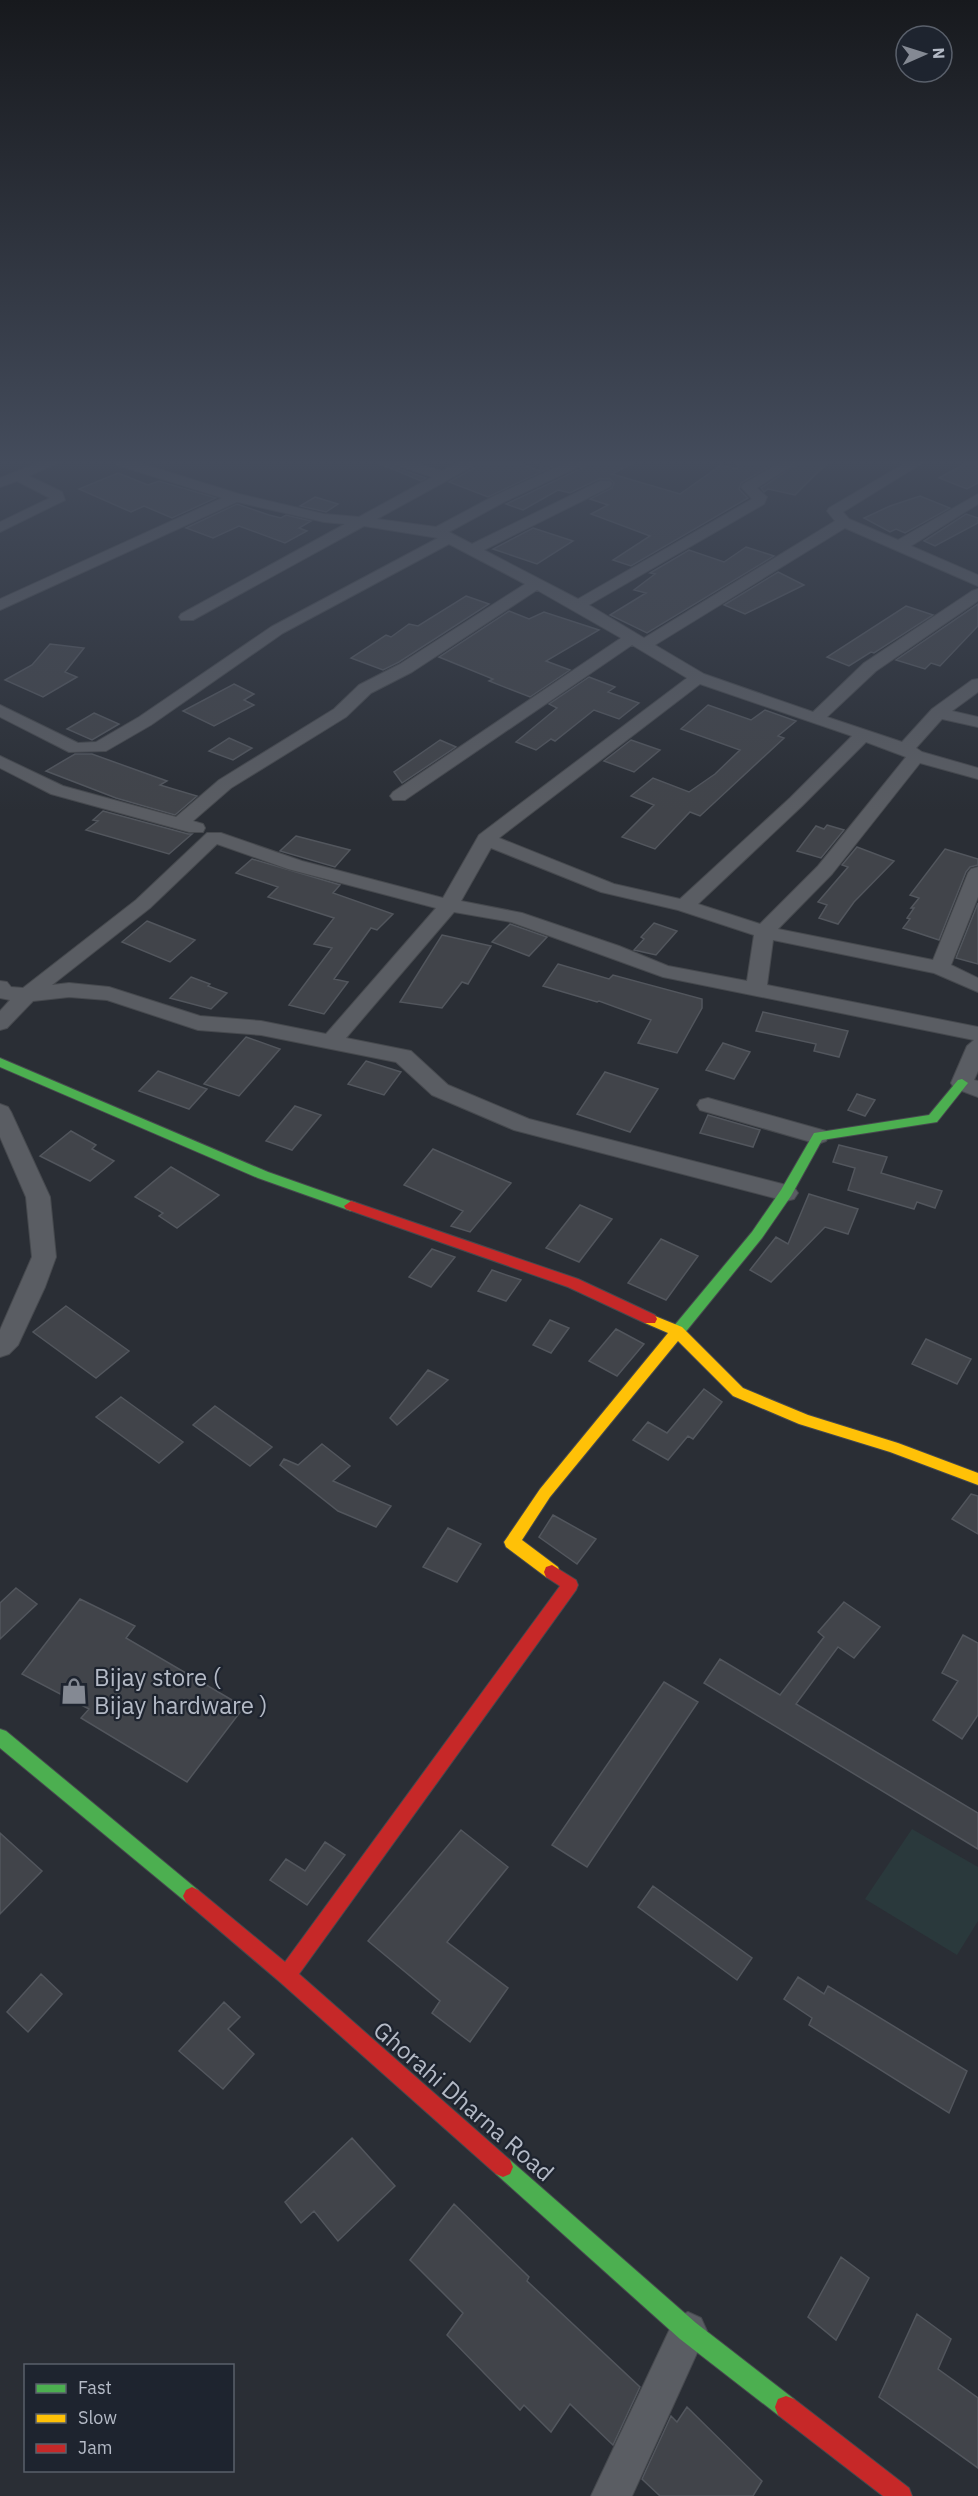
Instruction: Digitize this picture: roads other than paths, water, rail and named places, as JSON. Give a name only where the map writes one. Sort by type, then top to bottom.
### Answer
[{"type":"street","points":[[0,605],[57,578]]},
{"type":"street","points":[[187,617],[258,578]]},
{"type":"street","points":[[0,710],[75,748],[100,747],[145,721],[277,630],[367,578]]},
{"type":"street","points":[[528,578],[578,605],[698,678],[910,753],[978,774]]},
{"type":"street","points":[[578,605],[624,578]]},
{"type":"street","points":[[399,796],[638,641],[746,578]]},
{"type":"street","points":[[180,823],[225,784],[340,713],[365,689],[406,668],[537,583]]},
{"type":"street","points":[[816,718],[870,667],[978,594]]},
{"type":"street","points":[[331,1042],[450,905],[486,839],[604,747],[698,678]]},
{"type":"street","points":[[756,989],[764,932],[825,870],[938,713],[978,684]]},
{"type":"street","points":[[938,713],[978,722]]},
{"type":"street","points":[[684,906],[788,810],[862,735]]},
{"type":"street","points":[[0,761],[57,790],[204,830],[214,837],[295,865],[450,905],[515,917],[612,950],[663,971],[978,1034]]},
{"type":"street","points":[[0,1023],[27,995],[143,903],[214,837]]},
{"type":"street","points":[[486,839],[608,888],[684,906],[764,932],[940,968],[978,986]]},
{"type":"street","points":[[940,968],[978,873]]},
{"type":"street","points":[[0,987],[5,993],[27,995],[69,990],[109,994],[198,1023],[261,1028],[402,1056],[440,1090],[522,1125],[786,1193]]},
{"type":"street","points":[[708,1105],[818,1136],[933,1119],[970,1086],[978,1046]]},
{"type":"street","points":[[0,1062],[263,1175],[573,1283],[677,1331],[738,1392],[804,1420],[893,1447],[978,1479]]},
{"type":"street","points":[[0,1112],[38,1197],[44,1257],[33,1287],[9,1338],[0,1347]]},
{"type":"street","points":[[287,1975],[570,1586],[512,1542],[545,1493],[757,1235],[786,1193],[818,1136]]},
{"type":"street","name":"Ghorahi Dharna Road","points":[[0,1737],[287,1975],[688,2331],[901,2496]]},
{"type":"street","points":[[611,2496],[688,2331]]},
{"type":"place","name":"Bijay store ( Bijay hardware )","points":[[74,1691]]}]
